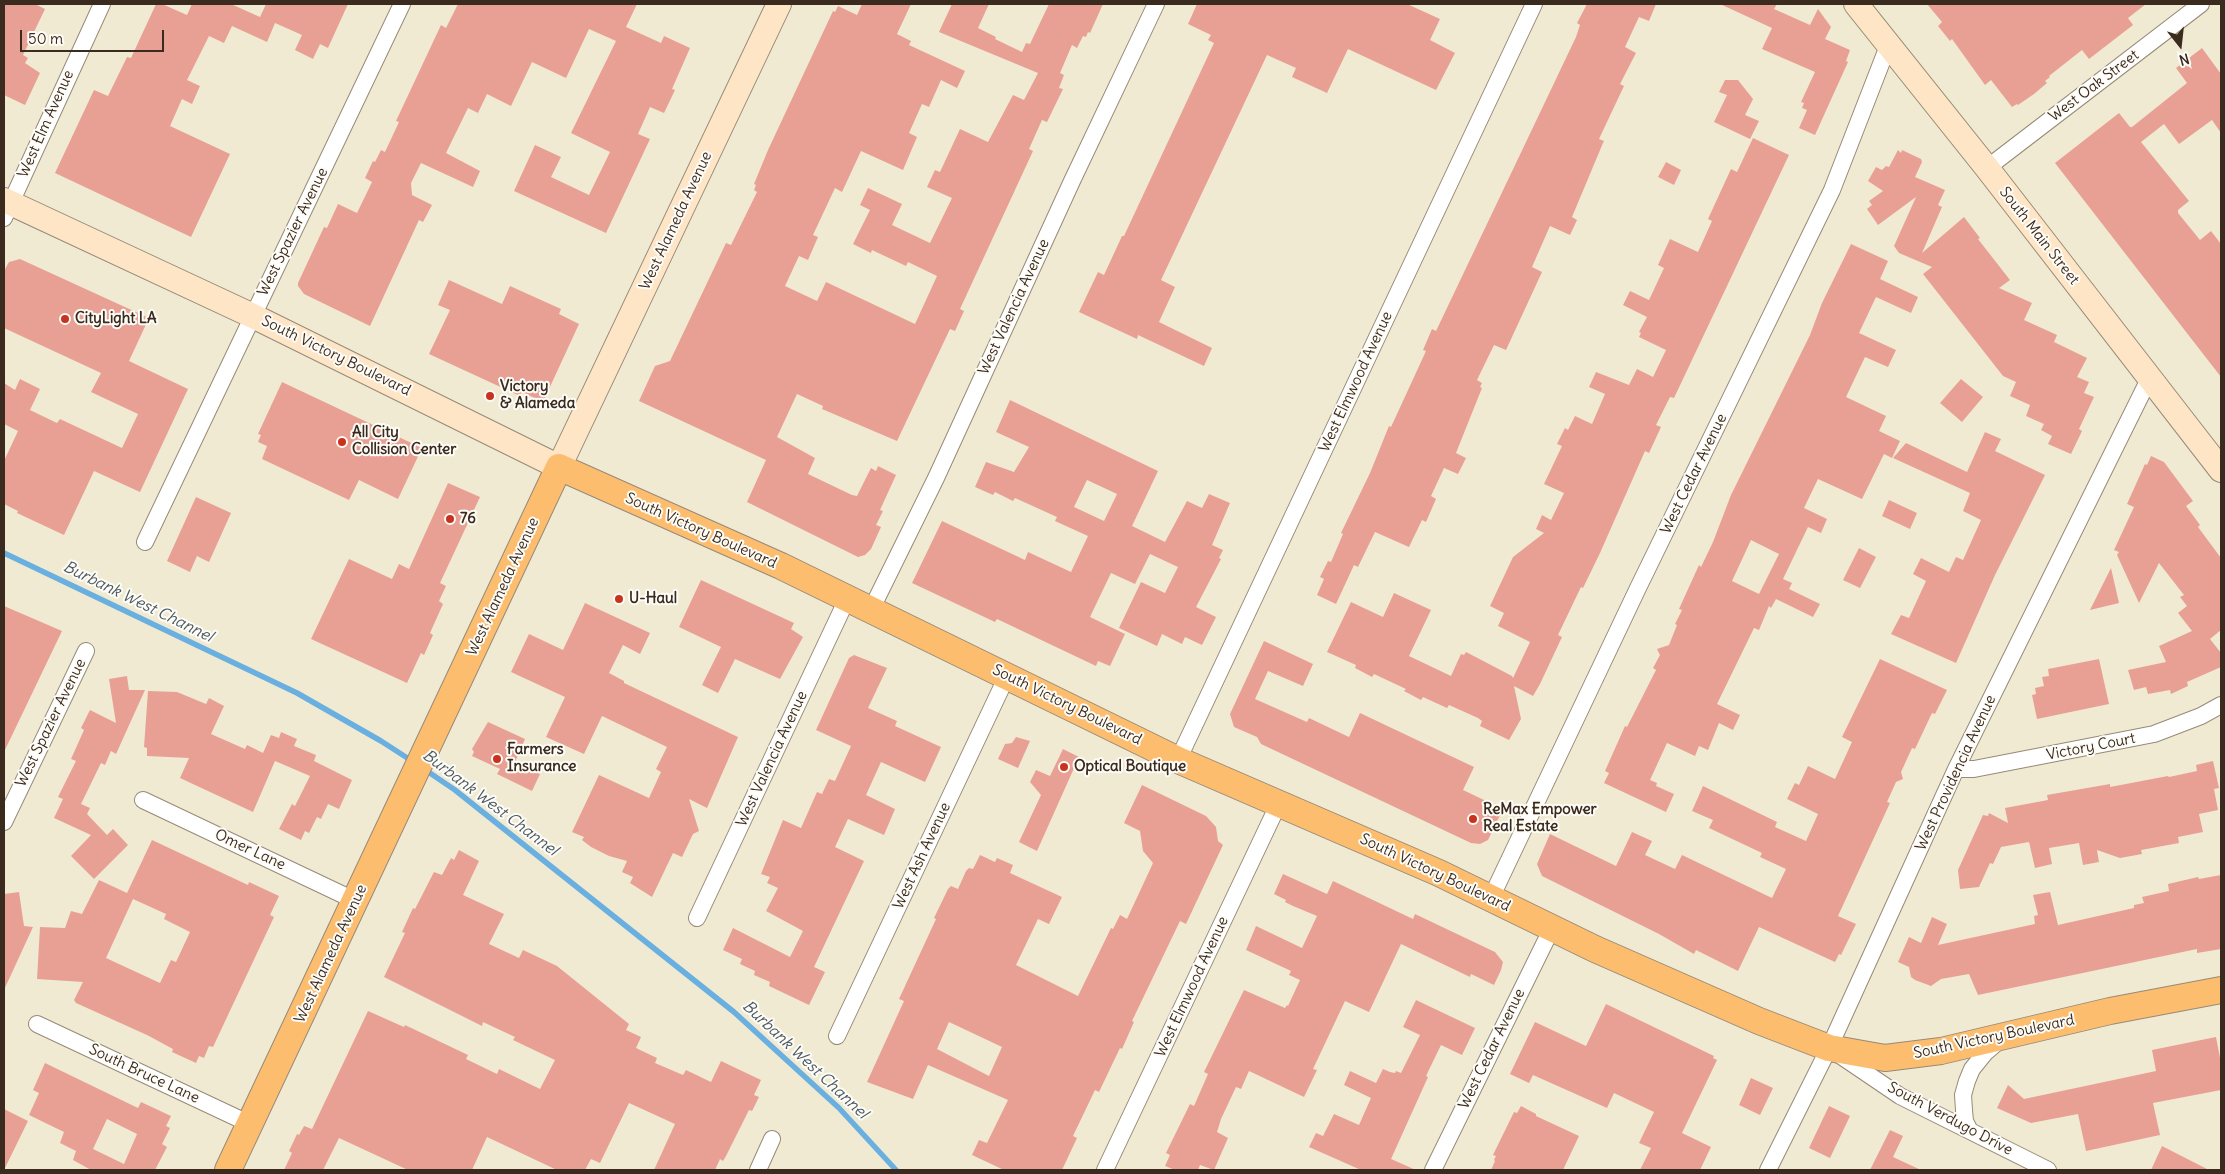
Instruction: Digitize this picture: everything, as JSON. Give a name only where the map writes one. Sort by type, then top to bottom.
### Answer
[{"type":"main road","name":"West Alameda Avenue","points":[[228,1170],[779,4]]},
{"type":"main road","name":"South Main Street","points":[[1856,4],[1987,168],[2221,470]]},
{"type":"main road","name":"South Victory Boulevard","points":[[6,207],[253,316],[559,467],[781,566],[1178,760],[1491,898],[1595,949],[1759,1021],[1829,1048],[1886,1058],[1941,1051],[2110,1011],[2221,990]]},
{"type":"street","name":"West Elm Avenue","points":[[6,207],[102,4]]},
{"type":"street","name":"West Spazier Avenue","points":[[146,542],[402,4]]},
{"type":"street","name":"West Valencia Avenue","points":[[871,610],[936,478],[1072,181],[1156,4]]},
{"type":"street","name":"West Elmwood Avenue","points":[[1178,760],[1534,4]]},
{"type":"street","name":"West Oak Street","points":[[1987,168],[2201,4]]},
{"type":"street","name":"West Cedar Avenue","points":[[1491,898],[1634,597],[1832,190],[1888,46]]},
{"type":"street","name":"West Providencia Avenue","points":[[1768,1170],[1829,1048],[1956,769],[2150,379]]},
{"type":"street","name":"West Valencia Avenue","points":[[697,918],[847,599]]},
{"type":"street","name":"West Spazier Avenue","points":[[4,822],[86,651]]},
{"type":"street","name":"West Ash Avenue","points":[[836,1036],[1007,676]]},
{"type":"street","name":"Victory Court","points":[[1956,769],[1974,769],[2154,734],[2201,716],[2221,705]]},
{"type":"street","name":"Omer Lane","points":[[144,800],[356,901]]},
{"type":"street","name":"West Elmwood Avenue","points":[[1105,1170],[1279,803]]},
{"type":"street","name":"West Cedar Avenue","points":[[1433,1170],[1552,928]]},
{"type":"street","name":"South Bruce Lane","points":[[37,1024],[250,1124]]},
{"type":"street","points":[[1970,1131],[1965,1121],[1963,1095],[1967,1081],[1972,1069],[1985,1053],[2004,1036]]},
{"type":"street","name":"South Verdugo Drive","points":[[1829,1048],[1900,1096],[2048,1170]]},
{"type":"street","points":[[758,1170],[772,1140]]},
{"type":"building","points":[[4,4],[35,4],[45,9],[23,55],[28,58],[25,63],[40,73],[25,105],[4,95]]},
{"type":"building","points":[[156,4],[162,4],[187,15],[192,4],[231,4],[260,17],[266,4],[348,4],[328,48],[320,44],[313,59],[295,50],[302,35],[275,23],[267,42],[232,26],[224,43],[209,36],[187,80],[200,86],[192,104],[182,99],[170,126],[230,154],[191,237],[55,173],[94,90],[108,96],[127,57],[131,58]]},
{"type":"building","points":[[458,4],[637,4],[626,27],[661,43],[664,36],[690,48],[672,89],[675,90],[664,113],[650,107],[638,134],[650,139],[606,233],[514,191],[535,145],[561,157],[551,177],[589,195],[610,152],[571,133],[616,41],[589,29],[566,78],[532,62],[511,106],[487,94],[478,113],[468,108],[446,153],[480,171],[473,187],[421,163],[411,183],[412,195],[432,205],[423,222],[419,220],[370,326],[304,294],[298,283],[324,227],[327,228],[338,204],[357,213],[372,182],[365,178],[373,161],[375,162],[381,150],[385,152],[399,122],[396,121],[441,25],[446,28]]},
{"type":"building","points":[[862,4],[911,4],[897,34],[911,41],[909,45],[965,71],[957,88],[941,80],[929,107],[922,104],[909,133],[917,137],[903,170],[861,151],[842,192],[835,188],[813,235],[818,237],[808,260],[799,256],[785,286],[817,301],[826,282],[915,324],[937,276],[908,262],[906,266],[872,250],[871,253],[853,244],[870,210],[860,205],[868,188],[902,204],[892,225],[930,243],[952,198],[927,187],[935,170],[940,172],[960,129],[988,142],[1013,95],[1024,100],[1038,73],[939,32],[952,4],[989,4],[978,28],[996,37],[995,39],[1022,52],[1026,43],[1030,44],[1049,4],[1103,4],[1090,33],[1088,32],[1086,37],[1083,36],[1077,48],[1072,45],[1060,73],[1064,75],[1059,88],[1063,89],[1047,122],[1042,120],[1029,149],[1033,151],[960,309],[964,311],[955,331],[950,329],[897,441],[822,409],[823,406],[797,394],[777,437],[815,458],[808,474],[852,495],[857,496],[871,468],[876,471],[878,466],[896,475],[880,510],[883,511],[876,525],[881,527],[871,549],[865,555],[858,557],[747,502],[766,460],[639,401],[655,366],[670,361],[726,243],[731,245],[757,192],[754,190],[756,185],[754,184],[768,150],[833,11],[835,12],[838,6],[857,15]]},
{"type":"building","points":[[1197,4],[1407,4],[1440,19],[1430,40],[1455,53],[1436,90],[1348,49],[1327,93],[1292,77],[1296,68],[1267,55],[1161,280],[1175,287],[1159,322],[1212,348],[1204,366],[1138,335],[1137,339],[1079,312],[1098,272],[1104,275],[1122,236],[1124,236],[1214,43],[1208,40],[1211,35],[1188,24]]},
{"type":"building","points":[[1587,4],[1656,4],[1649,21],[1639,17],[1625,47],[1636,53],[1620,84],[1624,86],[1599,139],[1604,141],[1572,217],[1577,220],[1570,235],[1550,226],[1532,267],[1542,272],[1506,350],[1494,345],[1477,380],[1482,383],[1480,387],[1482,388],[1456,453],[1466,458],[1458,474],[1444,468],[1431,496],[1436,499],[1426,522],[1422,520],[1409,547],[1375,532],[1358,567],[1354,565],[1336,604],[1317,595],[1324,579],[1320,577],[1328,561],[1331,562],[1343,534],[1341,533],[1370,473],[1389,426],[1391,427],[1426,351],[1423,350],[1432,329],[1436,331],[1576,37],[1580,25],[1577,23]]},
{"type":"building","points":[[1720,4],[1777,4],[1774,9],[1810,25],[1818,9],[1831,27],[1825,39],[1850,50],[1846,61],[1848,62],[1815,135],[1799,128],[1807,110],[1802,108],[1804,103],[1801,102],[1815,72],[1762,49],[1772,28]]},
{"type":"building","points":[[1927,4],[2146,4],[2128,18],[2133,25],[2089,59],[2082,50],[2049,76],[2045,81],[2047,83],[2034,94],[2012,107],[1991,80],[1985,85],[1952,39],[1950,41],[1938,26],[1942,22]]},
{"type":"building","points":[[2202,48],[2221,74],[2221,133],[2212,120],[2179,144],[2164,124],[2141,142],[2189,201],[2178,210],[2178,213],[2200,240],[2211,231],[2221,244],[2221,377],[2055,163],[2119,113],[2132,127],[2187,83],[2176,68]]},
{"type":"building","points":[[1725,80],[1738,80],[1753,99],[1745,115],[1759,121],[1750,139],[1714,122],[1727,95],[1719,92]]},
{"type":"building","points":[[1753,138],[1789,155],[1674,398],[1670,397],[1656,425],[1661,427],[1649,453],[1645,451],[1600,553],[1558,635],[1562,637],[1540,684],[1533,696],[1514,686],[1521,719],[1509,740],[1480,726],[1482,721],[1478,718],[1449,705],[1447,708],[1423,697],[1421,700],[1404,691],[1406,689],[1374,674],[1372,677],[1355,668],[1356,665],[1327,652],[1351,602],[1383,617],[1394,593],[1431,610],[1409,656],[1451,676],[1461,654],[1464,655],[1466,652],[1513,678],[1530,642],[1498,626],[1504,613],[1490,606],[1513,557],[1544,533],[1536,529],[1542,515],[1551,520],[1564,493],[1544,484],[1562,446],[1557,444],[1565,428],[1568,430],[1575,416],[1592,424],[1605,394],[1589,387],[1596,372],[1629,385],[1637,369],[1653,377],[1666,350],[1639,337],[1641,333],[1639,332],[1647,317],[1623,305],[1630,291],[1649,300],[1664,268],[1658,265],[1670,239],[1698,252],[1712,221],[1708,219],[1731,169],[1737,172]]},
{"type":"building","points":[[1898,150],[1901,153],[1902,150],[1921,159],[1922,162],[1915,177],[1945,190],[1938,205],[1942,207],[1922,253],[1964,217],[1980,238],[1978,239],[2010,280],[1999,288],[2032,303],[2024,320],[2057,335],[2054,342],[2087,358],[2077,377],[2089,382],[2084,393],[2094,397],[2079,429],[2082,431],[2071,454],[2048,444],[2052,436],[2041,430],[2044,424],[2026,416],[2030,405],[2010,396],[2016,382],[2003,376],[1923,274],[1932,267],[1899,253],[1894,246],[1916,197],[1878,225],[1867,209],[1872,205],[1869,201],[1883,191],[1868,181],[1876,167],[1882,170],[1886,166],[1889,167]]},
{"type":"building","points":[[1666,162],[1681,170],[1674,185],[1658,177]]},
{"type":"building","points":[[1851,244],[1888,261],[1880,279],[1918,297],[1911,313],[1876,297],[1859,333],[1896,350],[1888,367],[1865,357],[1846,397],[1886,416],[1879,431],[1900,441],[1892,458],[1884,454],[1862,499],[1818,479],[1804,508],[1827,519],[1821,533],[1808,527],[1783,579],[1792,583],[1789,589],[1820,604],[1813,617],[1776,599],[1771,608],[1769,606],[1759,630],[1754,628],[1717,704],[1740,715],[1733,730],[1719,723],[1708,750],[1699,746],[1695,756],[1667,743],[1650,780],[1657,783],[1656,786],[1674,794],[1666,812],[1604,783],[1609,773],[1605,771],[1625,726],[1627,727],[1656,670],[1653,668],[1660,655],[1657,649],[1669,645],[1677,625],[1675,624],[1682,610],[1679,609],[1699,565],[1701,567],[1713,542],[1731,495],[1810,335],[1822,303]],"holes":[[[1751,540],[1779,554],[1759,594],[1732,581]]]},
{"type":"building","points":[[20,259],[149,318],[129,361],[188,389],[140,492],[94,471],[64,535],[17,513],[18,511],[4,504],[4,461],[18,431],[4,424],[4,383],[15,390],[20,379],[40,389],[30,410],[57,423],[60,419],[122,448],[138,414],[91,392],[101,373],[4,328],[4,271],[9,262]]},
{"type":"building","points":[[449,280],[502,304],[510,286],[561,309],[559,314],[579,324],[543,402],[522,392],[520,396],[429,354],[450,310],[438,305]]},
{"type":"building","points":[[1961,379],[1983,397],[1962,422],[1940,403]]},
{"type":"building","points":[[282,382],[422,448],[398,499],[359,480],[349,500],[262,459],[267,446],[258,442],[261,435],[258,434]]},
{"type":"building","points":[[1010,400],[1158,471],[1132,526],[1165,542],[1187,501],[1202,508],[1209,494],[1230,503],[1212,545],[1223,550],[1219,558],[1221,559],[1196,607],[1216,617],[1202,645],[1185,637],[1182,644],[1162,634],[1157,646],[1119,628],[1141,582],[1165,593],[1178,567],[1150,554],[1135,584],[1111,573],[1090,617],[1125,634],[1110,666],[1098,661],[1096,666],[997,619],[995,622],[912,583],[942,521],[1025,560],[1028,552],[1071,572],[1088,536],[1055,521],[1057,517],[1015,498],[1013,501],[995,492],[993,495],[975,487],[986,462],[1014,472],[1029,447],[996,432]],"holes":[[[1087,480],[1117,494],[1104,521],[1074,507]]]},
{"type":"building","points":[[1985,432],[2001,439],[1995,451],[2045,475],[1995,575],[1956,663],[1891,634],[1901,615],[1909,618],[1926,581],[1913,574],[1921,558],[1949,572],[1956,557],[1963,560],[1981,520],[1963,511],[1970,493],[1893,458],[1906,443],[1967,472]]},
{"type":"building","points":[[2151,456],[2164,462],[2193,501],[2186,506],[2200,525],[2198,527],[2221,558],[2221,630],[2210,639],[2221,653],[2221,667],[2187,682],[2188,686],[2171,694],[2170,690],[2148,694],[2146,687],[2134,690],[2128,670],[2166,662],[2159,646],[2192,631],[2178,613],[2187,606],[2180,597],[2184,595],[2159,563],[2139,603],[2117,555],[2119,552],[2114,550],[2134,507],[2127,504],[2145,464],[2147,465]]},
{"type":"building","points":[[448,483],[480,497],[440,583],[446,586],[439,601],[443,604],[430,633],[433,635],[424,655],[421,653],[407,683],[311,639],[349,559],[392,579],[399,564],[409,569]]},
{"type":"building","points":[[196,497],[231,513],[209,562],[197,556],[190,572],[167,561]]},
{"type":"building","points":[[1889,500],[1917,513],[1910,529],[1882,516]]},
{"type":"building","points":[[1859,548],[1876,557],[1860,588],[1843,580]]},
{"type":"building","points":[[2111,568],[2119,603],[2090,610]]},
{"type":"building","points":[[701,580],[794,623],[791,629],[803,637],[780,679],[735,659],[718,693],[702,685],[721,647],[679,627]]},
{"type":"building","points":[[585,603],[650,633],[640,654],[623,645],[609,673],[624,681],[624,683],[738,737],[707,808],[689,799],[699,831],[693,834],[682,857],[673,853],[652,897],[630,883],[633,877],[622,872],[627,861],[609,856],[591,847],[582,840],[584,837],[572,832],[599,775],[649,798],[661,772],[656,769],[667,747],[602,716],[584,754],[546,737],[565,697],[511,672],[529,634],[563,650]]},
{"type":"building","points":[[4,606],[62,631],[4,752]]},
{"type":"building","points":[[1264,641],[1313,664],[1303,686],[1268,671],[1255,699],[1307,722],[1309,718],[1349,737],[1360,713],[1474,767],[1463,790],[1503,809],[1488,840],[1480,844],[1471,843],[1261,744],[1257,737],[1234,727],[1230,714]]},
{"type":"building","points":[[854,655],[887,668],[868,708],[897,721],[895,726],[941,747],[925,782],[881,762],[866,795],[895,809],[884,835],[848,819],[835,847],[864,861],[814,967],[825,972],[809,1005],[769,986],[770,982],[754,975],[755,971],[740,964],[742,959],[723,950],[733,928],[790,957],[803,931],[766,911],[778,888],[767,883],[770,877],[761,874],[783,820],[801,828],[817,792],[822,794],[829,779],[835,781],[851,746],[816,730],[849,658]]},
{"type":"building","points":[[1880,659],[1947,690],[1935,714],[1932,713],[1915,749],[1912,748],[1901,772],[1903,779],[1896,782],[1887,802],[1890,803],[1838,916],[1856,924],[1841,955],[1839,954],[1835,962],[1759,927],[1738,971],[1696,950],[1694,954],[1659,934],[1542,876],[1537,864],[1550,834],[1616,866],[1632,832],[1652,841],[1645,855],[1675,869],[1682,855],[1772,898],[1786,869],[1760,857],[1762,853],[1709,828],[1713,820],[1692,811],[1703,786],[1777,822],[1775,827],[1806,841],[1818,814],[1787,799],[1795,783],[1799,785],[1808,766],[1835,779],[1852,742],[1842,737]]},
{"type":"building","points":[[2099,659],[2109,704],[2037,719],[2032,695],[2036,694],[2035,688],[2044,686],[2042,677],[2049,676],[2048,669]]},
{"type":"building","points":[[127,676],[129,690],[145,690],[116,754],[111,751],[105,765],[101,763],[81,804],[90,808],[87,814],[107,835],[113,829],[128,845],[94,879],[71,856],[91,835],[54,818],[63,799],[58,797],[76,761],[71,759],[84,730],[81,728],[90,710],[116,723],[109,679]]},
{"type":"building","points":[[148,691],[177,692],[206,704],[209,698],[224,706],[211,734],[245,749],[247,745],[263,753],[271,735],[279,738],[281,732],[297,739],[294,746],[316,755],[314,761],[352,780],[339,809],[328,804],[321,819],[317,817],[309,833],[305,831],[301,840],[279,829],[292,804],[295,806],[310,776],[275,761],[253,812],[180,778],[189,758],[147,756],[147,748],[144,747]]},
{"type":"building","name":"Farmers Insurance","points":[[488,722],[525,739],[515,762],[540,774],[532,791],[497,774],[500,769],[472,756],[474,752],[472,749]]},
{"type":"building","points":[[1016,737],[1030,741],[1018,768],[998,759],[1005,744],[1012,743]]},
{"type":"building","points":[[1063,749],[1079,757],[1037,851],[1019,842],[1041,795],[1030,782],[1036,770],[1050,776]]},
{"type":"building","points":[[2213,761],[2219,788],[2214,789],[2218,810],[2199,814],[2203,832],[2178,837],[2179,843],[2141,850],[2142,854],[2120,858],[2097,850],[2099,862],[2083,865],[2079,843],[2049,848],[2052,864],[2035,868],[2029,842],[2001,847],[1993,864],[1990,863],[1979,887],[1960,889],[1958,870],[1983,815],[1988,816],[1989,813],[2008,823],[2005,808],[2048,800],[2047,795],[2110,784],[2110,787],[2169,777],[2197,771],[2196,765]]},
{"type":"building","points":[[1142,785],[1206,816],[1216,827],[1218,841],[1223,845],[1186,924],[1180,921],[1132,1021],[1134,1022],[1122,1049],[1120,1048],[1099,1092],[1095,1090],[1073,1136],[1077,1138],[1062,1170],[1004,1170],[972,1155],[979,1140],[987,1143],[1008,1100],[928,1065],[913,1099],[867,1082],[904,1001],[899,999],[948,889],[951,886],[958,889],[966,871],[969,868],[973,869],[980,855],[995,862],[997,858],[1013,865],[1010,873],[1062,897],[1049,924],[1038,919],[1016,965],[1078,996],[1111,928],[1113,929],[1120,915],[1127,919],[1153,863],[1143,851],[1140,831],[1124,823]],"holes":[[[949,1022],[1002,1047],[989,1076],[937,1049]]]},
{"type":"building","points":[[152,840],[248,885],[249,882],[279,896],[270,915],[274,917],[213,1047],[209,1046],[204,1058],[199,1056],[196,1063],[172,1052],[173,1049],[147,1035],[76,1003],[74,1000],[83,982],[37,979],[40,927],[65,928],[71,911],[82,914],[99,880],[127,893]],"holes":[[[133,899],[166,914],[164,919],[190,932],[176,962],[171,960],[160,983],[106,958]]]},
{"type":"building","points":[[459,850],[479,861],[463,895],[504,914],[489,944],[519,958],[523,950],[557,966],[629,1024],[626,1030],[641,1037],[636,1048],[657,1058],[655,1063],[683,1075],[686,1070],[711,1082],[721,1061],[761,1080],[754,1095],[759,1097],[752,1111],[749,1110],[726,1156],[723,1161],[720,1159],[715,1170],[654,1170],[675,1124],[629,1103],[600,1163],[591,1159],[585,1170],[557,1170],[487,1137],[472,1170],[408,1170],[339,1138],[323,1170],[284,1170],[292,1153],[289,1151],[297,1134],[299,1135],[304,1126],[312,1129],[368,1011],[404,1027],[405,1025],[468,1055],[466,1059],[497,1074],[499,1069],[540,1089],[555,1060],[513,1040],[515,1037],[483,1022],[482,1026],[384,977],[405,933],[402,932],[413,908],[415,909],[434,872],[442,875],[451,858],[454,860]]},
{"type":"building","points":[[1283,874],[1327,894],[1333,881],[1413,919],[1415,914],[1495,952],[1503,962],[1501,970],[1494,985],[1471,974],[1470,977],[1401,944],[1369,1012],[1345,1001],[1313,1069],[1317,1070],[1304,1097],[1249,1071],[1241,1089],[1236,1087],[1221,1119],[1217,1132],[1228,1138],[1214,1170],[1200,1165],[1198,1170],[1175,1170],[1165,1166],[1170,1155],[1166,1153],[1190,1104],[1194,1106],[1208,1074],[1204,1072],[1244,990],[1285,1008],[1288,1006],[1300,980],[1289,975],[1291,971],[1246,950],[1256,926],[1302,948],[1317,916],[1285,902],[1286,900],[1274,894]]},
{"type":"building","points":[[2221,875],[2221,949],[2197,953],[2197,949],[1978,995],[1969,974],[1941,979],[1931,986],[1915,980],[1911,977],[1909,967],[1898,962],[1909,937],[1921,943],[1932,917],[1947,924],[1938,945],[2035,924],[2034,916],[2038,915],[2033,895],[2050,892],[2058,925],[2134,908],[2134,905],[2144,903],[2142,897],[2169,891],[2168,884],[2198,877],[2199,879]]},
{"type":"building","points":[[19,892],[24,926],[33,927],[4,990],[4,894]]},
{"type":"building","points":[[1416,1000],[1475,1028],[1462,1055],[1441,1045],[1391,1159],[1416,1170],[1361,1170],[1309,1147],[1316,1133],[1323,1136],[1334,1114],[1359,1125],[1371,1098],[1344,1085],[1350,1071],[1376,1083],[1383,1069],[1401,1073],[1420,1035],[1403,1027]]},
{"type":"building","points":[[1606,1004],[1714,1056],[1713,1058],[1717,1060],[1682,1133],[1711,1147],[1700,1170],[1640,1170],[1651,1148],[1639,1143],[1654,1112],[1614,1093],[1607,1108],[1533,1075],[1529,1083],[1510,1074],[1535,1022],[1586,1046]]},
{"type":"building","points":[[2216,1037],[2221,1063],[2221,1090],[2153,1103],[2160,1135],[2086,1151],[2078,1114],[2031,1123],[1997,1108],[2008,1085],[2024,1099],[2156,1071],[2152,1050]]},
{"type":"building","points":[[45,1063],[138,1108],[141,1102],[171,1116],[166,1126],[170,1128],[162,1144],[167,1147],[155,1170],[91,1170],[73,1160],[76,1151],[60,1143],[64,1132],[29,1115],[39,1093],[33,1090]],"holes":[[[107,1119],[137,1134],[124,1164],[93,1149]]]},
{"type":"building","points":[[1751,1078],[1773,1088],[1760,1115],[1739,1105]]},
{"type":"building","points":[[1521,1106],[1536,1114],[1536,1116],[1579,1136],[1563,1170],[1491,1170],[1496,1156],[1493,1155],[1514,1112],[1517,1113]]},
{"type":"building","points":[[1829,1106],[1850,1116],[1830,1158],[1809,1148]]},
{"type":"building","points":[[4,1109],[28,1121],[4,1170]]},
{"type":"building","points":[[1890,1130],[1903,1136],[1893,1157],[1921,1170],[1870,1170]]},
{"type":"building","points":[[2162,1146],[2209,1170],[2151,1170]]},
{"type":"waterway","name":"Burbank West Channel","points":[[4,553],[297,693],[412,761]]},
{"type":"waterway","name":"Burbank West Channel","points":[[424,769],[455,790],[734,1012],[839,1108],[896,1170]]},
{"type":"place","name":"CityLight LA","points":[[65,319]]},
{"type":"place","name":"Victory & Alameda","points":[[490,396]]},
{"type":"place","name":"All City Collision Center","points":[[342,442]]},
{"type":"place","name":"76","points":[[450,519]]},
{"type":"place","name":"U-Haul","points":[[619,599]]},
{"type":"place","name":"Farmers Insurance","points":[[497,759]]},
{"type":"place","name":"Optical Boutique","points":[[1064,767]]},
{"type":"place","name":"ReMax Empower Real Estate","points":[[1473,819]]}]
